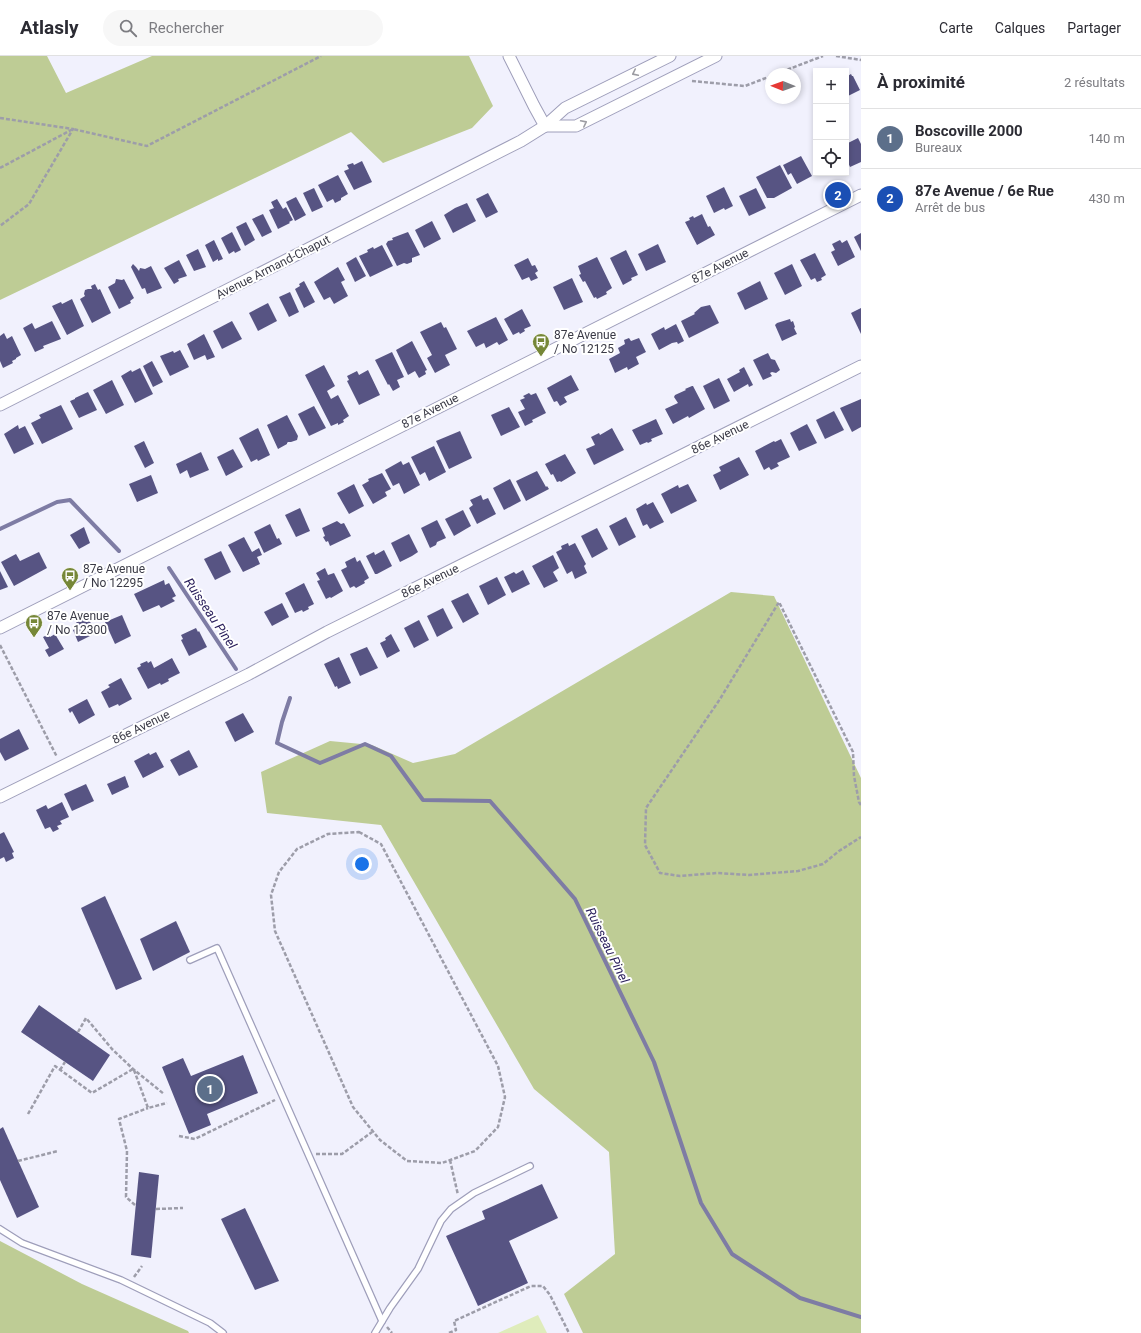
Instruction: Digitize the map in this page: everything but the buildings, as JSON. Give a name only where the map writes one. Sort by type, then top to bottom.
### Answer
[{"type":"street","points":[[509,56],[534,106],[546,126],[576,126],[716,56]]},
{"type":"street","name":"Avenue Armand-Chaput","points":[[0,406],[521,142],[546,126],[565,108],[670,56]]},
{"type":"street","name":"87e Avenue","points":[[0,628],[861,195]]},
{"type":"street","name":"86e Avenue","points":[[0,797],[249,674],[327,632],[861,366]]},
{"type":"lane","points":[[190,960],[217,948],[382,1321]]},
{"type":"lane","points":[[376,1333],[390,1308],[418,1269],[441,1222],[451,1209],[474,1193],[530,1166]]},
{"type":"lane","points":[[0,1230],[22,1243],[130,1284],[210,1323],[223,1333]]},
{"type":"path","points":[[0,118],[73,129],[147,146],[321,56]]},
{"type":"path","points":[[792,68],[823,56]]},
{"type":"path","points":[[836,56],[861,60]]},
{"type":"path","points":[[670,79],[745,86],[765,78]]},
{"type":"path","points":[[0,168],[73,129]]},
{"type":"path","points":[[0,226],[29,204],[73,129]]},
{"type":"path","points":[[861,805],[859,802],[854,776],[853,752],[779,602],[720,699],[646,808],[644,845],[660,873],[680,876],[717,873],[749,875],[798,871],[823,864],[839,851],[861,837]]},
{"type":"path","points":[[0,645],[62,766]]},
{"type":"path","points":[[359,832],[382,844],[498,1066],[505,1096],[498,1127],[475,1151],[450,1160],[442,1163],[407,1161],[380,1140],[353,1108],[276,931],[271,895],[279,872],[297,848],[328,834],[359,832]]},
{"type":"path","points":[[78,1032],[86,1018],[112,1049],[133,1069],[164,1094]]},
{"type":"path","points":[[60,1070],[65,1062]]},
{"type":"path","points":[[28,1114],[55,1066],[92,1093],[133,1069]]},
{"type":"path","points":[[133,1069],[148,1108]]},
{"type":"path","points":[[179,1136],[195,1139],[283,1096]]},
{"type":"path","points":[[136,1205],[126,1197],[127,1151],[120,1119],[148,1108],[167,1103]]},
{"type":"path","points":[[309,1154],[342,1154],[372,1132]]},
{"type":"path","points":[[18,1161],[58,1151]]},
{"type":"path","points":[[450,1160],[460,1203]]},
{"type":"path","points":[[156,1209],[183,1208]]},
{"type":"path","points":[[130,1284],[142,1266]]},
{"type":"path","points":[[449,1333],[456,1330],[454,1321],[531,1286],[543,1286],[550,1295],[569,1333]]},
{"type":"green space","points":[[0,56],[47,56],[66,93],[152,56],[469,56],[493,106],[472,128],[383,163],[351,132],[0,300]]},
{"type":"green space","points":[[731,592],[774,596],[861,778],[861,1333],[583,1333],[564,1294],[615,1254],[609,1152],[534,1089],[381,825],[267,813],[261,772],[330,741],[372,745],[413,763],[455,754]]},
{"type":"green space","points":[[0,1241],[82,1284],[188,1331],[189,1333],[0,1333]]},
{"type":"green space","points":[[538,1315],[547,1333],[498,1333]]},
{"type":"waterway","name":"Ruisseau Pinel","points":[[0,529],[57,502],[70,500],[119,551]]},
{"type":"waterway","name":"Ruisseau Pinel","points":[[169,568],[236,669]]},
{"type":"waterway","name":"Ruisseau Pinel","points":[[290,698],[277,743],[320,763],[365,744],[391,756],[423,800],[490,801],[575,899],[654,1062],[701,1203],[732,1254],[800,1298],[861,1317]]},
{"type":"place","name":"87e Avenue / 6e Rue","points":[[838,195]]},
{"type":"place","name":"87e Avenue / No 12125","points":[[541,357]]},
{"type":"place","name":"87e Avenue / No 12295","points":[[70,591]]},
{"type":"place","name":"87e Avenue / No 12300","points":[[34,638]]},
{"type":"place","name":"Boscoville 2000","points":[[210,1089]]}]
